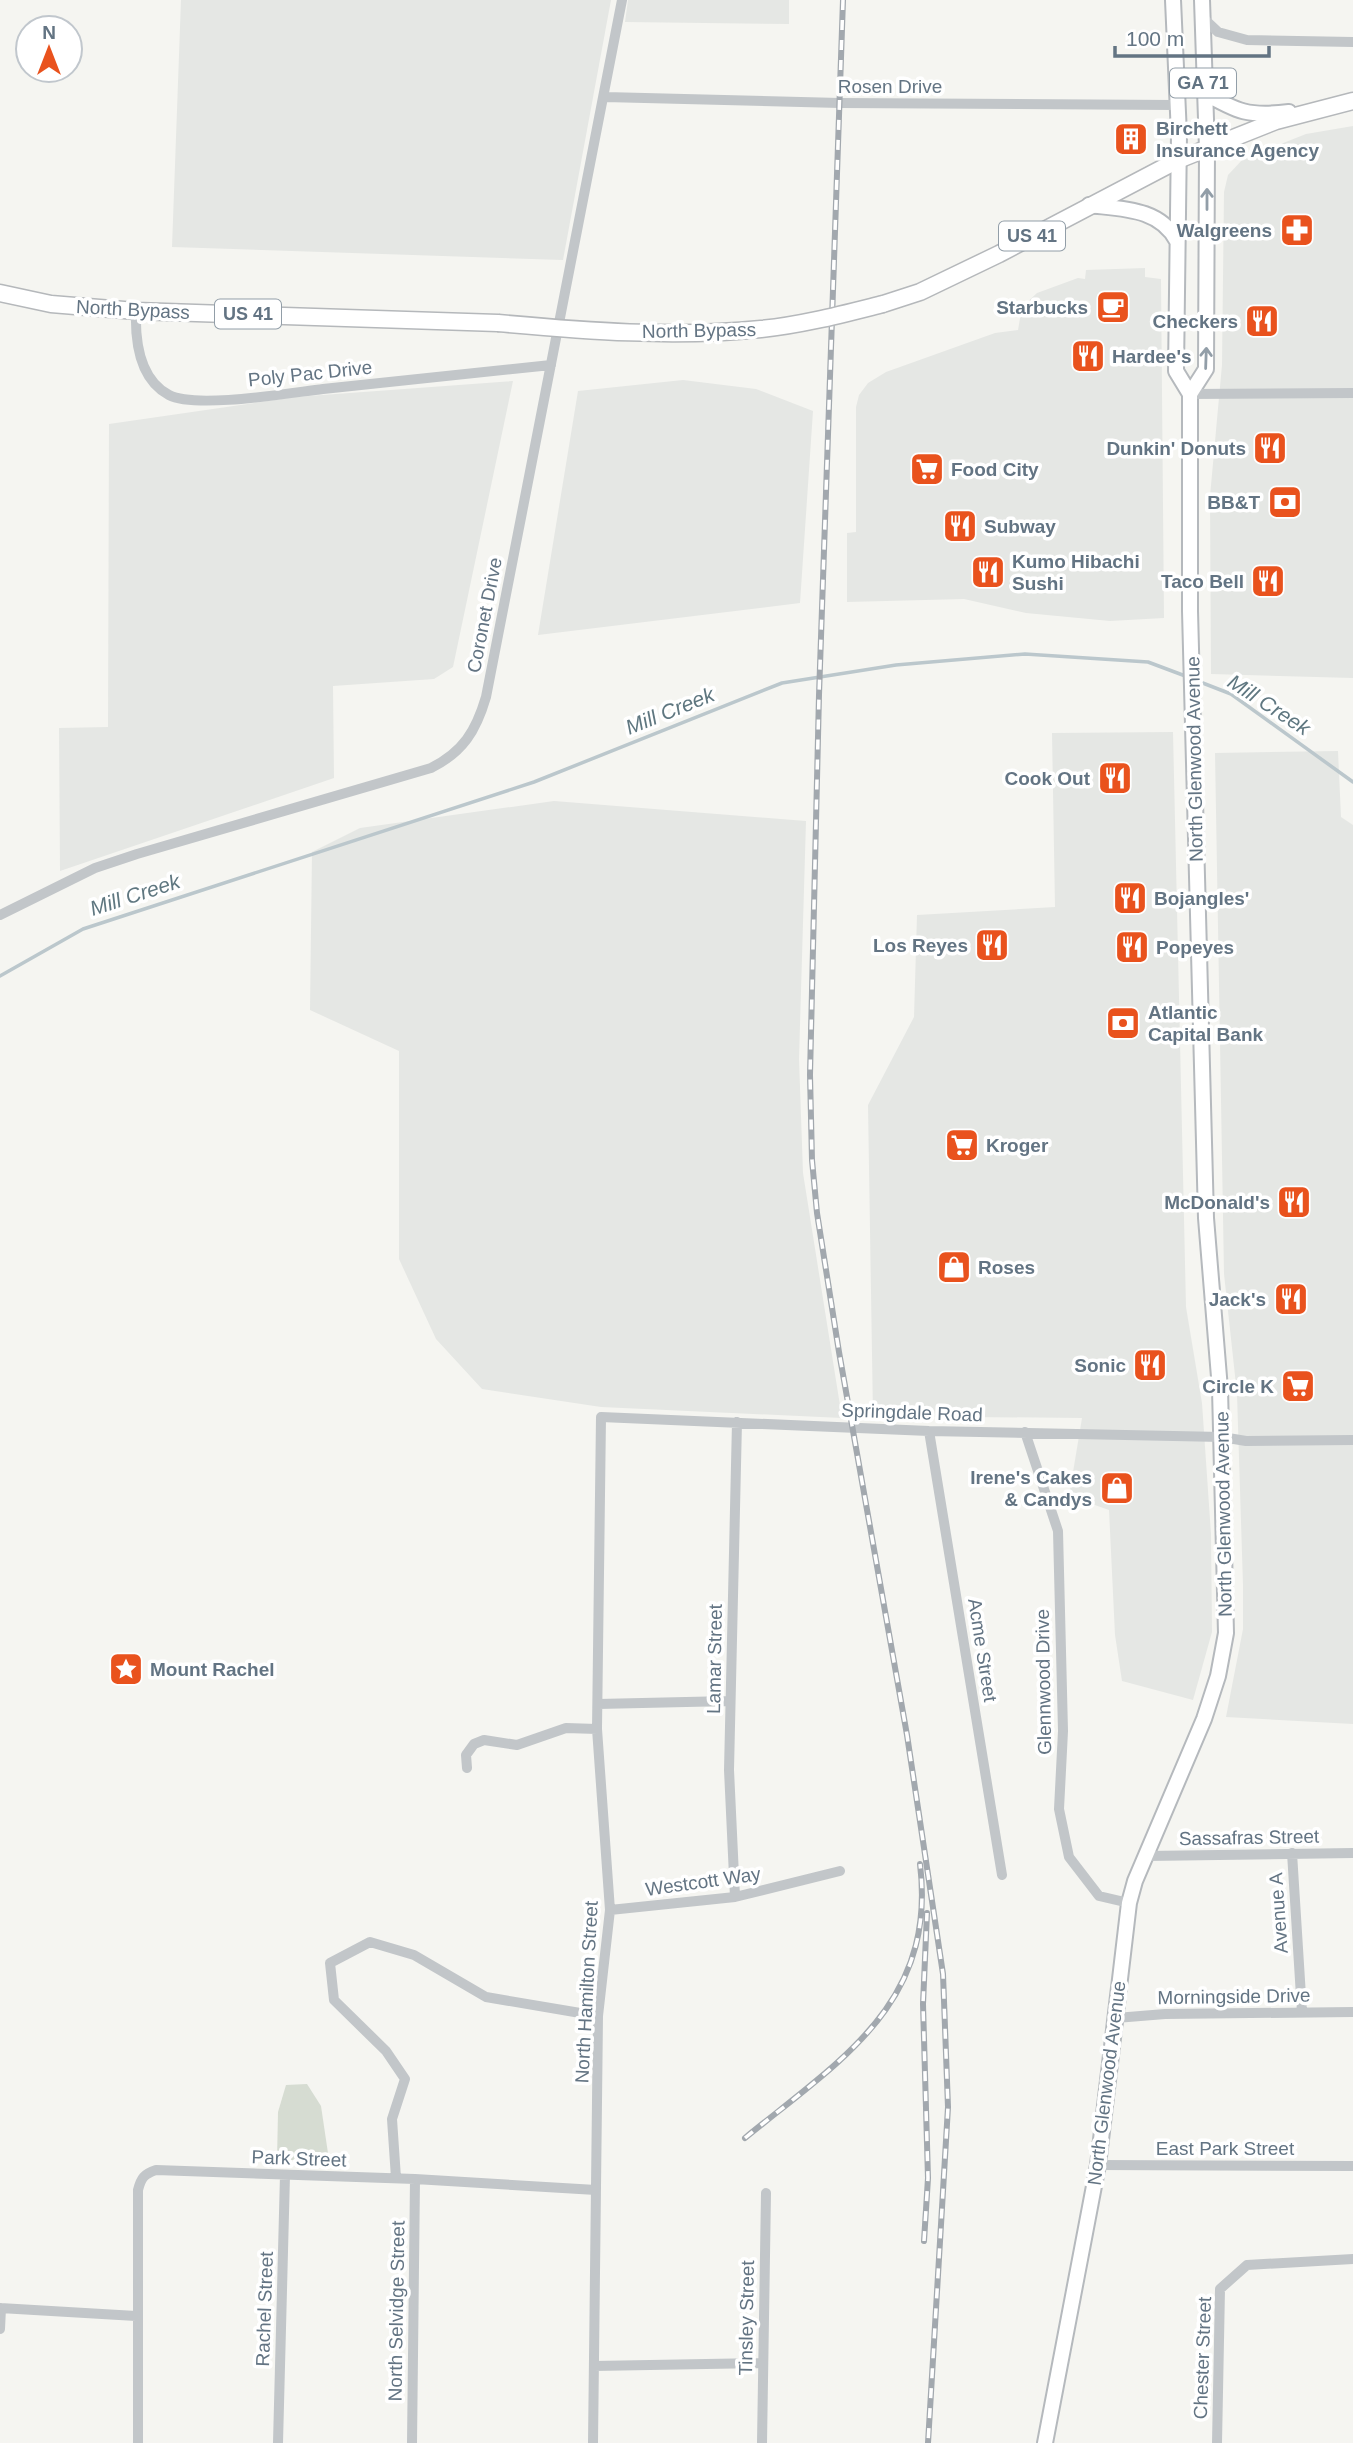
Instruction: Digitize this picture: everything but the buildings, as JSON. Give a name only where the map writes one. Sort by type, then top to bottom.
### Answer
[{"type":"highway","name":"North Bypass","points":[[0,293],[51,303],[136,311],[498,323],[670,334],[723,332],[801,323],[883,304],[920,292],[1178,160],[1276,121],[1353,100]]},
{"type":"main road","name":"GA 71","points":[[1173,0],[1178,160]]},
{"type":"main road","name":"GA 71","points":[[1202,0],[1207,149]]},
{"type":"main road","points":[[1203,92],[1235,111],[1252,115],[1321,108]]},
{"type":"main road","name":"North Glenwood Avenue","points":[[1190,394],[1206,369],[1207,149]]},
{"type":"main road","name":"North Glenwood Avenue","points":[[1045,2443],[1098,2165],[1129,1903],[1135,1881],[1204,1719],[1218,1676],[1226,1633],[1222,1437],[1208,1269],[1191,611],[1190,394],[1176,371],[1178,160]]},
{"type":"main road","points":[[1087,205],[1140,211],[1160,220],[1177,241]]},
{"type":"street","name":"Coronet Drive","points":[[0,915],[94,869],[431,768],[462,748],[478,722],[486,697],[622,0]]},
{"type":"street","points":[[1202,17],[1218,32],[1229,37],[1266,42],[1353,42]]},
{"type":"street","name":"Rosen Drive","points":[[605,97],[1175,105]]},
{"type":"street","name":"Poly Pac Drive","points":[[136,311],[135,341],[148,374],[157,387],[181,399],[256,396],[551,365]]},
{"type":"street","points":[[1190,394],[1353,393]]},
{"type":"street","name":"Springdale Road","points":[[601,1417],[929,1432],[1222,1437],[1246,1441],[1353,1440]]},
{"type":"street","name":"North Hamilton Street","points":[[593,2443],[598,2016],[610,1910],[597,1729],[601,1417]]},
{"type":"street","name":"Lamar Street","points":[[735,1897],[729,1770],[737,1422]]},
{"type":"street","name":"Acme Street","points":[[929,1432],[1002,1875]]},
{"type":"street","name":"Glennwood Drive","points":[[1025,1432],[1058,1531],[1063,1731],[1059,1810],[1069,1857],[1099,1896],[1129,1903]]},
{"type":"street","points":[[598,1704],[730,1702]]},
{"type":"street","points":[[467,1768],[466,1755],[474,1744],[484,1740],[517,1745],[566,1728],[597,1729]]},
{"type":"street","name":"Avenue A","points":[[1292,1853],[1302,2012]]},
{"type":"street","name":"Sassafras Street","points":[[1147,1856],[1353,1853]]},
{"type":"street","name":"Westcott Way","points":[[610,1910],[735,1897],[841,1871]]},
{"type":"street","points":[[396,2178],[392,2119],[405,2079],[386,2051],[334,2000],[330,1963],[370,1942],[414,1955],[486,1997],[598,2016]]},
{"type":"street","name":"Morningside Drive","points":[[1116,2018],[1166,2014],[1353,2012]]},
{"type":"street","name":"East Park Street","points":[[1098,2165],[1353,2166]]},
{"type":"street","name":"Park Street","points":[[136,2316],[138,2190],[141,2178],[156,2170],[396,2178],[596,2190]]},
{"type":"street","name":"Rachel Street","points":[[278,2443],[285,2175]]},
{"type":"street","name":"North Selvidge Street","points":[[412,2443],[415,2179]]},
{"type":"street","name":"Tinsley Street","points":[[762,2443],[766,2193]]},
{"type":"street","name":"Chester Street","points":[[1217,2443],[1220,2289],[1247,2265],[1353,2259]]},
{"type":"street","points":[[0,2329],[1,2308],[136,2316],[138,2443]]},
{"type":"street","points":[[594,2366],[762,2363]]},
{"type":"shaded area","points":[[181,0],[611,0],[563,260],[172,247]]},
{"type":"shaded area","points":[[628,0],[789,0],[789,24],[625,22]]},
{"type":"shaded area","points":[[1353,126],[1353,678],[1211,674],[1210,496],[1222,365],[1224,192],[1228,175],[1243,159],[1306,134]]},
{"type":"shaded area","points":[[1145,268],[1145,277],[1161,279],[1164,618],[1110,621],[1026,613],[964,599],[847,602],[847,533],[856,532],[856,407],[859,395],[868,383],[886,372],[995,333],[1018,330],[1022,307],[1037,293],[1078,278],[1085,279],[1086,270]]},
{"type":"shaded area","points":[[683,380],[756,389],[813,411],[800,603],[538,635],[578,391]]},
{"type":"shaded area","points":[[513,381],[453,667],[434,679],[333,686],[334,778],[60,871],[59,728],[108,727],[109,424],[295,397]]},
{"type":"shaded area","points":[[1173,732],[1186,1307],[1202,1403],[1211,1534],[1212,1632],[1193,1700],[1122,1681],[1115,1635],[1109,1510],[1069,1496],[1082,1418],[873,1416],[868,1105],[914,1017],[917,915],[1055,907],[1052,733]]},
{"type":"shaded area","points":[[1338,751],[1341,817],[1353,825],[1353,1724],[1226,1717],[1243,1629],[1243,1585],[1237,1394],[1224,1274],[1215,753]]},
{"type":"shaded area","points":[[554,801],[806,821],[799,1059],[803,1173],[842,1418],[601,1407],[482,1389],[436,1339],[399,1259],[399,1051],[310,1010],[312,852],[360,828]]},
{"type":"shaded area","points":[[307,2084],[321,2106],[329,2160],[277,2160],[278,2112],[286,2085]]},
{"type":"waterway","name":"Mill Creek","points":[[0,976],[83,929],[534,782],[782,683],[896,665],[1025,654],[1148,662],[1188,677]]},
{"type":"waterway","name":"Mill Creek","points":[[1195,680],[1231,694],[1353,782]]},
{"type":"railway","points":[[843,0],[819,695],[810,1075],[812,1160],[817,1213],[839,1352],[907,1735],[943,1974],[948,2107],[928,2443]]},
{"type":"railway","points":[[745,2138],[846,2054],[874,2025],[897,1992],[913,1955],[921,1913],[920,1864]]},
{"type":"railway","points":[[924,2241],[928,2178],[923,2004],[927,1913]]},
{"type":"place","name":"Birchett Insurance Agency","points":[[1131,139]]},
{"type":"place","name":"Walgreens","points":[[1297,230]]},
{"type":"place","name":"Starbucks","points":[[1113,307]]},
{"type":"place","name":"Checkers","points":[[1262,321]]},
{"type":"place","name":"Hardee's","points":[[1088,356]]},
{"type":"place","name":"Dunkin' Donuts","points":[[1270,448]]},
{"type":"place","name":"Food City","points":[[927,469]]},
{"type":"place","name":"BB&T","points":[[1285,502]]},
{"type":"place","name":"Subway","points":[[960,526]]},
{"type":"place","name":"Kumo Hibachi Sushi","points":[[988,572]]},
{"type":"place","name":"Taco Bell","points":[[1268,581]]},
{"type":"place","name":"Cook Out","points":[[1115,778]]},
{"type":"place","name":"Bojangles'","points":[[1130,898]]},
{"type":"place","name":"Los Reyes","points":[[992,945]]},
{"type":"place","name":"Popeyes","points":[[1132,947]]},
{"type":"place","name":"Atlantic Capital Bank","points":[[1123,1023]]},
{"type":"place","name":"Kroger","points":[[962,1145]]},
{"type":"place","name":"McDonald's","points":[[1294,1202]]},
{"type":"place","name":"Roses","points":[[954,1267]]},
{"type":"place","name":"Jack's","points":[[1291,1299]]},
{"type":"place","name":"Sonic","points":[[1150,1365]]},
{"type":"place","name":"Circle K","points":[[1298,1386]]},
{"type":"place","name":"Irene's Cakes & Candys","points":[[1117,1488]]},
{"type":"place","name":"Mount Rachel","points":[[126,1669]]}]
